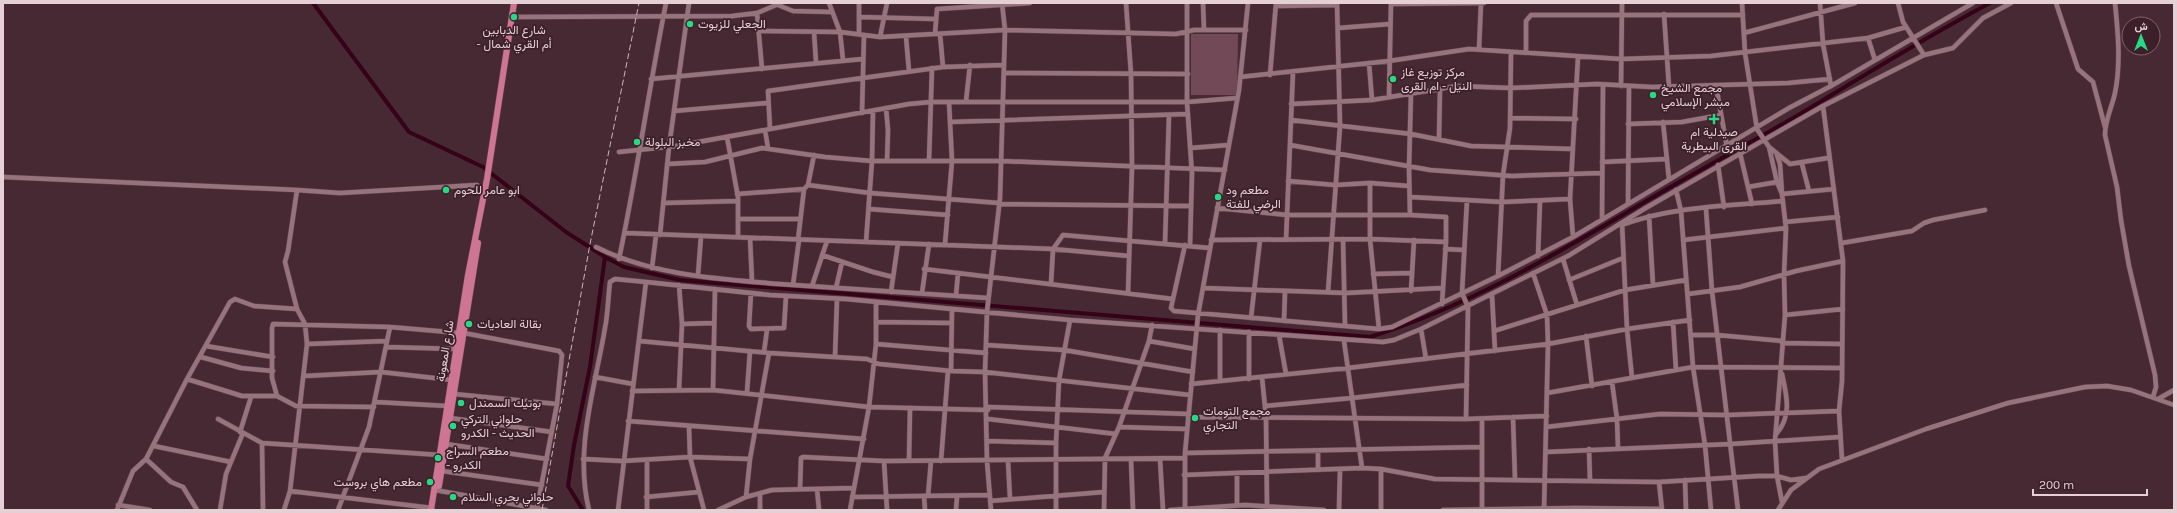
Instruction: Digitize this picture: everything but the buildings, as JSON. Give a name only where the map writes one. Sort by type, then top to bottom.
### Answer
[{"type":"highway","name":"شارع المعونة","points":[[433,509],[442,471],[454,394],[468,275],[487,179],[514,3]]},
{"type":"highway","name":"شارع المعونة","points":[[437,490],[440,455],[457,349],[462,333]]},
{"type":"street","points":[[619,259],[641,149],[651,79],[666,3]]},
{"type":"street","points":[[652,268],[663,203],[669,147],[689,3]]},
{"type":"street","points":[[829,3],[840,32],[843,60]]},
{"type":"street","points":[[858,34],[859,3]]},
{"type":"street","points":[[880,37],[887,3]]},
{"type":"street","points":[[943,67],[936,9],[1030,3]]},
{"type":"street","points":[[1126,3],[1132,102],[1132,167],[1128,293]]},
{"type":"street","points":[[1187,3],[1187,102],[1192,168],[1191,206],[1188,245],[1173,299],[1173,310],[1198,314],[1379,329],[1396,325],[1442,304],[1573,237],[1669,179],[1758,130],[1789,108],[1831,86],[1973,3]]},
{"type":"street","points":[[1203,3],[1204,30]]},
{"type":"street","points":[[1185,509],[1185,456],[1198,314],[1237,98],[1248,3]]},
{"type":"street","points":[[1389,97],[1391,3],[1482,3],[1479,49]]},
{"type":"street","points":[[1621,86],[1622,3]]},
{"type":"street","points":[[1742,3],[1745,53],[1749,85],[1758,130],[1768,147],[1790,164],[1802,164],[1828,158]]},
{"type":"street","points":[[1820,3],[1823,44],[1831,86]]},
{"type":"street","points":[[1744,33],[1855,3]]},
{"type":"street","points":[[1898,3],[1901,18],[1924,55]]},
{"type":"street","points":[[589,510],[585,489],[583,459],[595,377],[606,327],[612,279],[786,296],[987,311],[1070,320],[1384,342],[1394,340],[1421,329],[1468,307],[1562,258],[1622,224],[1718,165],[1823,106],[1924,55],[1953,48],[1983,18],[2011,3]]},
{"type":"street","points":[[2056,3],[2078,69],[2092,82],[2105,127],[2118,191],[2121,220],[2129,266],[2155,375],[2156,387],[2153,397]]},
{"type":"street","points":[[2105,127],[2115,92],[2119,57],[2115,3]]},
{"type":"street","points":[[512,17],[686,18],[732,16],[757,13],[780,4],[793,11],[832,12]]},
{"type":"street","points":[[991,510],[989,495],[988,409],[985,372],[987,311],[996,247],[1001,161],[1001,120],[1004,73],[1004,30],[1002,4]]},
{"type":"street","points":[[1270,75],[1276,4],[1337,4],[1341,102],[1328,292]]},
{"type":"street","points":[[757,13],[762,69]]},
{"type":"street","points":[[1664,14],[1669,87]]},
{"type":"street","points":[[1526,53],[1526,21],[1531,15],[1743,15]]},
{"type":"street","points":[[859,17],[936,19]]},
{"type":"street","points":[[1338,28],[1390,24]]},
{"type":"street","points":[[1240,77],[1270,75],[1369,63],[1465,49],[1621,59],[1668,58],[1745,53],[1868,38],[1906,27]]},
{"type":"street","points":[[759,31],[840,32],[880,37],[1004,30],[1176,34],[1187,31],[1204,30],[1246,30]]},
{"type":"street","points":[[814,32],[816,62]]},
{"type":"street","points":[[862,113],[864,35]]},
{"type":"street","points":[[906,36],[909,71]]},
{"type":"street","points":[[1868,38],[1875,60]]},
{"type":"street","points":[[1498,276],[1503,175],[1511,118],[1511,52]]},
{"type":"street","points":[[1573,237],[1570,199],[1576,119],[1578,57]]},
{"type":"street","points":[[651,79],[762,69],[816,62],[863,59]]},
{"type":"street","points":[[1369,63],[1372,100]]},
{"type":"street","points":[[768,148],[768,90],[932,68],[970,65],[1004,65]]},
{"type":"street","points":[[966,101],[970,65]]},
{"type":"street","points":[[929,161],[932,68]]},
{"type":"street","points":[[1286,240],[1293,72]]},
{"type":"street","points":[[1004,73],[1188,74]]},
{"type":"street","points":[[1291,104],[1372,100],[1464,86],[1511,88],[1577,85],[1669,87],[1749,85],[1830,79]]},
{"type":"street","points":[[1602,220],[1603,85]]},
{"type":"street","points":[[1716,86],[1727,146]]},
{"type":"street","points":[[1628,87],[1628,204]]},
{"type":"street","points":[[1439,139],[1440,89]]},
{"type":"street","points":[[1410,215],[1409,168],[1411,93]]},
{"type":"street","points":[[619,152],[669,147],[886,108],[931,102],[1187,102],[1237,98]]},
{"type":"street","points":[[945,244],[950,200],[952,162],[949,102]]},
{"type":"street","points":[[674,111],[767,103]]},
{"type":"street","points":[[1823,106],[1828,158],[1834,189],[1843,261],[1842,368],[1839,411],[1842,460]]},
{"type":"street","points":[[886,108],[888,137],[887,161]]},
{"type":"street","points":[[866,242],[872,161],[872,111]]},
{"type":"street","points":[[950,122],[1131,114],[1188,114]]},
{"type":"street","points":[[1164,243],[1169,115]]},
{"type":"street","points":[[1628,124],[1682,122],[1721,115]]},
{"type":"street","points":[[1511,118],[1576,119]]},
{"type":"street","points":[[1291,120],[1411,134],[1464,145],[1573,149]]},
{"type":"street","points":[[1663,122],[1669,179]]},
{"type":"street","points":[[727,137],[738,201],[738,237]]},
{"type":"street","points":[[1190,148],[1229,145]]},
{"type":"street","points":[[1290,145],[1409,168],[1518,176],[1602,173]]},
{"type":"street","points":[[1768,147],[1777,182],[1782,194]]},
{"type":"street","points":[[668,164],[705,162],[755,149],[768,148],[814,155],[872,161],[1001,161],[1224,170]]},
{"type":"street","points":[[1740,153],[1752,204]]},
{"type":"street","points":[[793,285],[804,189],[808,185],[814,155]]},
{"type":"street","points":[[1777,155],[1780,164],[1782,201],[1786,228],[1784,275],[1785,315],[1775,441],[1777,476],[1782,502]]},
{"type":"street","points":[[1602,162],[1667,159]]},
{"type":"street","points":[[1802,164],[1809,191]]},
{"type":"street","points":[[1718,165],[1724,207]]},
{"type":"street","points":[[3,177],[340,193],[477,185]]},
{"type":"street","points":[[1288,181],[1335,185],[1370,183],[1409,186]]},
{"type":"street","points":[[1748,186],[1777,182]]},
{"type":"street","points":[[1370,183],[1370,239],[1379,329]]},
{"type":"street","points":[[808,185],[870,193],[999,204],[1191,206]]},
{"type":"street","points":[[737,194],[804,189]]},
{"type":"street","points":[[1782,194],[1834,189]]},
{"type":"street","points":[[284,510],[290,491],[307,344],[304,324],[297,309],[285,259],[288,251],[297,190]]},
{"type":"street","points":[[1676,190],[1681,211],[1693,367],[1705,445],[1711,510]]},
{"type":"street","points":[[1410,197],[1502,202],[1570,199]]},
{"type":"street","points":[[1466,419],[1468,307],[1462,293],[1467,200]]},
{"type":"street","points":[[663,203],[738,201]]},
{"type":"street","points":[[1538,256],[1540,201]]},
{"type":"street","points":[[1622,224],[1650,216],[1681,211],[1782,201]]},
{"type":"street","points":[[1217,208],[1287,215],[1334,214],[1446,217],[1442,304]]},
{"type":"street","points":[[869,209],[948,215]]},
{"type":"street","points":[[1706,209],[1712,291],[1738,510]]},
{"type":"street","points":[[1842,244],[1912,231],[1924,223],[1933,220],[1985,210]]},
{"type":"street","points":[[1650,216],[1653,285]]},
{"type":"street","points":[[1785,222],[1838,217]]},
{"type":"street","points":[[738,219],[800,219]]},
{"type":"street","points":[[1622,224],[1624,290],[1632,378]]},
{"type":"street","points":[[1683,240],[1786,228]]},
{"type":"street","points":[[625,233],[945,244],[1053,249],[1128,256]]},
{"type":"street","points":[[1051,284],[1053,249],[1063,235],[1210,248]]},
{"type":"street","points":[[698,275],[702,236]]},
{"type":"street","points":[[750,238],[752,281]]},
{"type":"street","points":[[1343,239],[1346,293],[1345,325]]},
{"type":"street","points":[[1211,240],[1370,239],[1446,242]]},
{"type":"street","points":[[1251,318],[1260,240]]},
{"type":"street","points":[[1411,291],[1414,240]]},
{"type":"street","points":[[812,286],[827,241]]},
{"type":"street","points":[[891,292],[898,243]]},
{"type":"street","points":[[922,293],[924,269],[929,244]]},
{"type":"street","points":[[596,247],[619,259],[652,268],[698,275],[793,285],[922,293],[988,299]]},
{"type":"street","points":[[1445,249],[1464,250]]},
{"type":"street","points":[[822,255],[893,277]]},
{"type":"street","points":[[1562,258],[1578,305]]},
{"type":"street","points":[[1569,280],[1623,258]]},
{"type":"street","points":[[1688,294],[1753,284],[1843,261]]},
{"type":"street","points":[[836,288],[842,262]]},
{"type":"street","points":[[924,269],[1173,299]]},
{"type":"street","points":[[956,296],[958,273]]},
{"type":"street","points":[[1373,274],[1412,273]]},
{"type":"street","points":[[1533,273],[1547,314],[1547,416],[1544,509]]},
{"type":"street","points":[[1494,331],[1624,290],[1686,280]]},
{"type":"street","points":[[618,510],[622,461],[646,282]]},
{"type":"street","points":[[679,285],[682,324],[679,390]]},
{"type":"street","points":[[1203,288],[1254,291],[1346,293],[1375,293],[1442,288]]},
{"type":"street","points":[[713,390],[715,289]]},
{"type":"street","points":[[1284,321],[1285,292]]},
{"type":"street","points":[[751,293],[749,328],[767,330],[784,328],[786,296]]},
{"type":"street","points":[[1492,294],[1495,351]]},
{"type":"street","points":[[835,357],[838,299]]},
{"type":"street","points":[[117,510],[118,504],[133,471],[146,459],[154,446],[187,379],[233,300],[254,306],[297,309]]},
{"type":"street","points":[[850,510],[869,407],[876,344],[876,302]]},
{"type":"street","points":[[941,461],[944,409],[950,371],[952,309]]},
{"type":"street","points":[[1785,315],[1843,309]]},
{"type":"street","points":[[1056,510],[1056,443],[1059,380],[1070,320]]},
{"type":"street","points":[[1192,384],[1249,379],[1495,351],[1548,344],[1627,329],[1690,320]]},
{"type":"street","points":[[876,322],[951,323]]},
{"type":"street","points":[[1673,322],[1676,370]]},
{"type":"street","points":[[682,324],[714,323]]},
{"type":"street","points":[[277,396],[274,387],[273,371],[272,328],[274,324],[390,327],[462,333],[561,352],[557,404],[537,508]]},
{"type":"street","points":[[1104,510],[1105,458],[1119,427],[1149,341],[1152,325]]},
{"type":"street","points":[[338,510],[359,450],[370,427],[390,327]]},
{"type":"street","points":[[1421,329],[1426,359]]},
{"type":"street","points":[[746,497],[750,459],[761,395],[767,330]]},
{"type":"street","points":[[1220,330],[1220,381]]},
{"type":"street","points":[[1249,379],[1250,332]]},
{"type":"street","points":[[1279,335],[1286,374]]},
{"type":"street","points":[[1691,335],[1718,335],[1782,342],[1842,344]]},
{"type":"street","points":[[1586,336],[1592,386]]},
{"type":"street","points":[[1344,340],[1362,468]]},
{"type":"street","points":[[307,344],[387,341]]},
{"type":"street","points":[[639,341],[750,352],[835,357],[873,361],[879,364],[950,371],[985,372],[1133,387],[1190,395]]},
{"type":"street","points":[[1149,341],[1195,349]]},
{"type":"street","points":[[876,344],[986,353]]},
{"type":"street","points":[[206,346],[273,357]]},
{"type":"street","points":[[986,346],[1064,350],[1193,372]]},
{"type":"street","points":[[386,347],[457,349]]},
{"type":"street","points":[[747,392],[750,352]]},
{"type":"street","points":[[200,357],[241,368],[273,371]]},
{"type":"street","points":[[1547,393],[1693,367],[1842,368]]},
{"type":"street","points":[[1776,435],[1783,427],[1787,413],[1780,368]]},
{"type":"street","points":[[304,376],[381,372],[452,380]]},
{"type":"street","points":[[595,377],[633,384]]},
{"type":"street","points":[[1262,377],[1266,418],[1267,506]]},
{"type":"street","points":[[187,379],[242,396],[277,396],[290,404],[301,406],[448,406]]},
{"type":"street","points":[[1612,382],[1617,419],[1618,448]]},
{"type":"street","points":[[1265,406],[1466,385]]},
{"type":"street","points":[[1778,510],[1791,490],[1819,470],[1842,460],[1964,416],[2025,399],[2096,386],[2121,388],[2153,397],[2174,405]]},
{"type":"street","points":[[632,391],[713,390],[747,392],[761,395],[869,407],[1058,410],[1189,416],[1466,419],[1547,416]]},
{"type":"street","points":[[2158,399],[2174,390]]},
{"type":"street","points":[[454,394],[557,404]]},
{"type":"street","points":[[220,510],[224,479],[242,433],[251,397]]},
{"type":"street","points":[[909,461],[910,408]]},
{"type":"street","points":[[1546,428],[1660,414],[1727,415],[1777,412],[1839,411]]},
{"type":"street","points":[[1513,417],[1515,479]]},
{"type":"street","points":[[450,418],[552,432]]},
{"type":"street","points":[[988,418],[1057,428],[1116,434]]},
{"type":"street","points":[[218,419],[262,443],[440,455]]},
{"type":"street","points":[[1482,419],[1482,509]]},
{"type":"street","points":[[628,421],[689,427],[755,430],[864,439]]},
{"type":"street","points":[[689,427],[690,457],[704,510]]},
{"type":"street","points":[[1119,427],[1187,429]]},
{"type":"street","points":[[1546,452],[1731,444],[1840,437]]},
{"type":"street","points":[[988,441],[1056,443]]},
{"type":"street","points":[[262,443],[264,510]]},
{"type":"street","points":[[446,444],[547,459]]},
{"type":"street","points":[[154,446],[231,462]]},
{"type":"street","points":[[800,489],[802,457],[884,461],[1008,461],[1105,458],[1131,460],[1266,451],[1482,447]]},
{"type":"street","points":[[1589,449],[1590,481]]},
{"type":"street","points":[[1318,451],[1318,470]]},
{"type":"street","points":[[583,459],[622,461],[690,457],[750,459]]},
{"type":"street","points":[[146,459],[171,482],[183,486],[197,510]]},
{"type":"street","points":[[1160,459],[1163,510]]},
{"type":"street","points":[[647,460],[647,510]]},
{"type":"street","points":[[1131,460],[1133,510]]},
{"type":"street","points":[[884,461],[887,510]]},
{"type":"street","points":[[925,510],[931,461]]},
{"type":"street","points":[[1008,461],[1010,500]]},
{"type":"street","points":[[1184,475],[1362,468],[1381,469],[1432,479],[1659,482],[1777,476],[1791,480],[1806,478]]},
{"type":"street","points":[[1381,469],[1381,510]]},
{"type":"street","points":[[1339,510],[1340,470]]},
{"type":"street","points":[[442,471],[542,485]]},
{"type":"street","points":[[1237,474],[1237,505]]},
{"type":"street","points":[[1685,480],[1686,510]]},
{"type":"street","points":[[1443,510],[1662,510],[1659,482]]},
{"type":"street","points":[[718,510],[746,497],[772,490],[854,488]]},
{"type":"street","points":[[818,489],[819,510]]},
{"type":"street","points":[[437,490],[531,509],[537,508],[545,510]]},
{"type":"street","points":[[290,491],[343,496],[433,509]]},
{"type":"street","points":[[646,497],[699,492]]},
{"type":"street","points":[[990,501],[1104,492]]},
{"type":"street","points":[[760,494],[760,510]]},
{"type":"street","points":[[852,497],[956,497],[989,495]]},
{"type":"street","points":[[956,497],[956,510]]},
{"type":"street","points":[[118,504],[150,510]]},
{"type":"street","points":[[1170,510],[1237,505],[1245,508],[1267,506],[1324,510]]},
{"type":"shaded area","points":[[1191,34],[1238,34],[1237,95],[1191,95]]},
{"type":"waterway","points":[[313,3],[409,132],[483,167],[566,232],[605,257],[624,267],[680,280],[1370,337],[1445,309],[1516,275],[1782,124],[1918,43],[1990,3]]},
{"type":"waterway","points":[[583,510],[568,486],[574,445],[590,367],[605,257]]},
{"type":"railway","points":[[542,510],[590,244],[639,3]]},
{"type":"place","name":"شارع الدبابين - أم القري شمال","points":[[514,17]]},
{"type":"place","name":"الجعلي للزيوت","points":[[690,24]]},
{"type":"place","name":"مركز توزيع غاز النيل - ام القرى","points":[[1393,79]]},
{"type":"place","name":"مجمع الشيخ مبشر الإسلامي","points":[[1653,95]]},
{"type":"place","name":"صيدلية ام القرى البيطرية","points":[[1714,119]]},
{"type":"place","name":"مخبز البلولة","points":[[637,142]]},
{"type":"place","name":"ابو عامر للحوم","points":[[446,190]]},
{"type":"place","name":"مطعم ود الرضي للفتة","points":[[1218,197]]},
{"type":"place","name":"بقالة العاديات","points":[[469,324]]},
{"type":"place","name":"بوتيك السمندل","points":[[461,403]]},
{"type":"place","name":"مجمع التومات التجاري","points":[[1195,418]]},
{"type":"place","name":"حلواني التركي الحديث - الكدرو","points":[[453,426]]},
{"type":"place","name":"مطعم السراج - الكدرو","points":[[438,458]]},
{"type":"place","name":"مطعم هاي بروست","points":[[430,482]]},
{"type":"place","name":"حلواني بحري السلام","points":[[453,497]]}]
